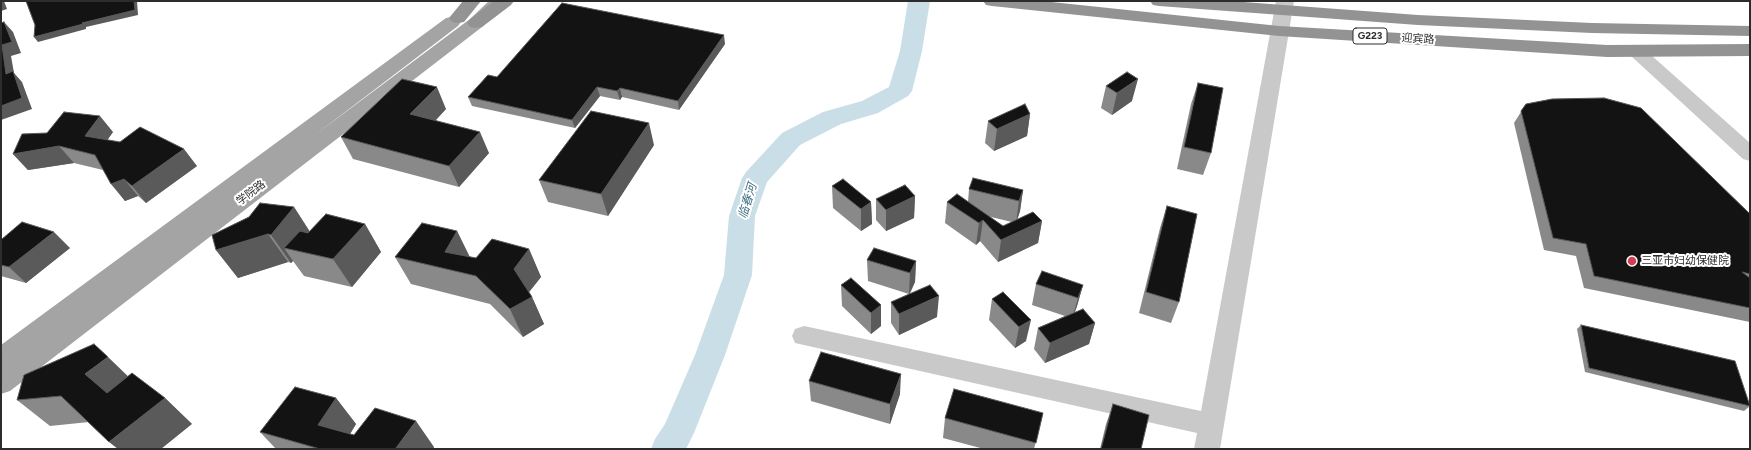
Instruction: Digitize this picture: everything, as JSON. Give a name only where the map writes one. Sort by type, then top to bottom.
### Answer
[{"type":"highway","points":[[467,20],[472,1]]},
{"type":"highway","points":[[467,20],[504,1]]},
{"type":"highway","name":"迎宾路","points":[[992,1],[1544,26],[1750,31]]},
{"type":"highway","name":"迎宾路","points":[[1159,1],[1600,50],[1750,50]]},
{"type":"main road","name":"学院路","points":[[1,383],[467,20],[477,1]]},
{"type":"main road","name":"学院路","points":[[1,359],[467,20],[499,1]]},
{"type":"street","points":[[1207,449],[1283,14]]},
{"type":"street","points":[[1636,51],[1750,154]]},
{"type":"street","points":[[804,336],[1211,425]]},
{"type":"building","points":[[26,1],[134,1],[135,10],[34,37],[35,25]]},
{"type":"building","points":[[562,3],[724,35],[678,101],[620,88],[617,91],[597,87],[572,120],[468,97],[488,75],[497,77]]},
{"type":"building","points":[[4,22],[12,42],[2,45],[6,74],[13,71],[22,98],[1,106],[1,23]]},
{"type":"building","points":[[1127,72],[1138,79],[1117,93],[1106,86]]},
{"type":"building","points":[[402,79],[437,87],[410,114],[480,132],[449,166],[341,137]]},
{"type":"building","points":[[1198,83],[1223,88],[1211,153],[1184,147]]},
{"type":"building","points":[[1604,98],[1641,108],[1750,214],[1750,274],[1742,272],[1750,278],[1750,308],[1594,276],[1586,244],[1553,238],[1521,111],[1526,104],[1552,99]]},
{"type":"building","points":[[1025,104],[1030,114],[997,129],[988,121]]},
{"type":"building","points":[[591,111],[649,123],[601,194],[539,180]]},
{"type":"building","points":[[64,112],[100,116],[85,136],[120,142],[140,127],[184,149],[132,186],[124,179],[111,184],[95,155],[59,146],[13,154],[22,134],[47,133]]},
{"type":"building","points":[[973,178],[1023,190],[1019,201],[969,189]]},
{"type":"building","points":[[843,179],[871,202],[861,209],[832,186]]},
{"type":"building","points":[[905,185],[915,196],[886,210],[876,199]]},
{"type":"building","points":[[957,194],[1003,226],[1033,212],[1042,221],[1001,240],[983,220],[979,223],[947,202]]},
{"type":"building","points":[[260,203],[294,207],[271,235],[268,234],[216,250],[212,235],[249,217]]},
{"type":"building","points":[[1167,206],[1197,214],[1179,302],[1146,292]]},
{"type":"building","points":[[326,214],[365,224],[333,259],[284,248],[300,231],[308,233]]},
{"type":"building","points":[[22,222],[54,232],[9,267],[1,265],[1,238],[2,239]]},
{"type":"building","points":[[422,223],[457,231],[445,252],[476,258],[492,239],[529,249],[514,269],[532,297],[510,309],[476,276],[395,257]]},
{"type":"building","points":[[874,248],[916,261],[910,273],[867,260]]},
{"type":"building","points":[[1042,271],[1083,285],[1078,298],[1036,284]]},
{"type":"building","points":[[851,278],[881,305],[871,313],[841,285]]},
{"type":"building","points":[[930,285],[939,296],[899,314],[891,302]]},
{"type":"building","points":[[1003,292],[1031,320],[1019,327],[992,299]]},
{"type":"building","points":[[1083,309],[1095,323],[1050,343],[1038,328]]},
{"type":"building","points":[[1581,325],[1735,361],[1750,406],[1589,368]]},
{"type":"building","points":[[94,344],[108,357],[85,374],[107,393],[132,373],[165,398],[109,442],[61,396],[17,400],[24,375]]},
{"type":"building","points":[[821,352],[901,374],[890,404],[809,381]]},
{"type":"building","points":[[295,387],[336,398],[318,425],[354,435],[375,408],[416,421],[396,448],[397,449],[320,449],[260,432]]},
{"type":"building","points":[[954,389],[1043,413],[1036,443],[945,418]]},
{"type":"building","points":[[1113,404],[1149,415],[1141,449],[1101,449]]},
{"type":"waterway","name":"临春河","points":[[667,449],[678,433],[710,355],[738,275],[742,216],[755,178],[791,139],[832,118],[870,107],[900,91],[911,51],[919,1]]},
{"type":"place","name":"三亚市妇幼保健院","points":[[1632,261]]}]
